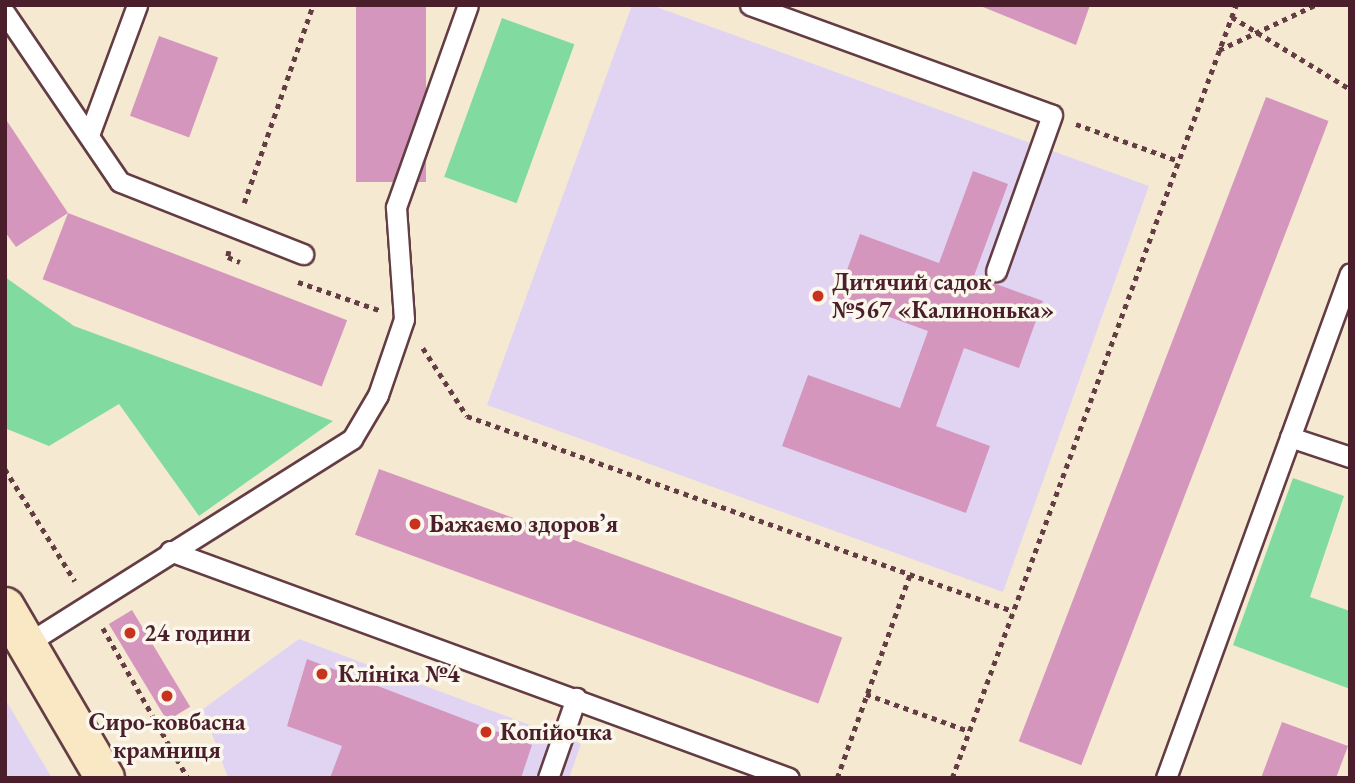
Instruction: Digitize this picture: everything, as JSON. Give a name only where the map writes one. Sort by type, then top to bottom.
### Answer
[{"type":"street","points":[[6,611],[28,643],[105,778]]},
{"type":"lane","points":[[89,135],[137,5]]},
{"type":"lane","points":[[28,643],[170,551],[352,439],[378,395],[404,319],[396,207],[468,5]]},
{"type":"lane","points":[[750,5],[1052,115],[996,271]]},
{"type":"lane","points":[[5,13],[120,182],[303,254]]},
{"type":"lane","points":[[1166,778],[1350,273]]},
{"type":"lane","points":[[1290,437],[1350,457]]},
{"type":"lane","points":[[170,551],[789,778]]},
{"type":"lane","points":[[548,778],[576,698]]},
{"type":"path","points":[[253,266],[228,257],[313,5]]},
{"type":"path","points":[[952,778],[1236,5]]},
{"type":"path","points":[[1220,50],[1315,5]]},
{"type":"path","points":[[1232,17],[1350,89]]},
{"type":"path","points":[[1052,115],[1179,161]]},
{"type":"path","points":[[291,279],[404,319],[467,416],[1013,611]]},
{"type":"path","points":[[837,778],[910,574]]},
{"type":"path","points":[[866,694],[969,731]]},
{"type":"shaded area","name":"Дитячий садок №567 «Калинонька»","points":[[632,5],[651,5],[1149,186],[1003,592],[487,405]]},
{"type":"shaded area","name":"Клініка №4","points":[[299,639],[581,744],[569,778],[228,778],[203,709]]},
{"type":"shaded area","points":[[5,699],[52,778],[5,778]]},
{"type":"green space","points":[[502,18],[574,44],[517,203],[444,177]]},
{"type":"green space","points":[[5,277],[74,326],[333,421],[199,516],[119,404],[49,446],[7,429]]},
{"type":"green space","points":[[1293,478],[1344,496],[1310,597],[1350,611],[1350,689],[1233,645]]},
{"type":"building","points":[[356,5],[426,5],[426,182],[356,182]]},
{"type":"building","points":[[978,5],[1090,5],[1076,45]]},
{"type":"building","points":[[159,36],[218,58],[189,137],[130,116]]},
{"type":"building","points":[[1266,97],[1329,121],[1081,765],[1019,741]]},
{"type":"building","points":[[5,118],[68,213],[16,247],[5,232]]},
{"type":"building","points":[[973,171],[1008,184],[974,276],[1043,301],[1019,368],[964,348],[936,426],[990,446],[966,513],[782,446],[808,375],[900,408],[928,331],[837,298],[860,234],[939,263]]},
{"type":"building","points":[[68,213],[347,320],[322,386],[43,279]]},
{"type":"building","points":[[379,469],[842,638],[818,703],[355,535]]},
{"type":"building","points":[[132,610],[190,707],[167,721],[109,624]]},
{"type":"building","points":[[307,659],[532,745],[521,778],[330,778],[342,746],[287,726]]},
{"type":"building","points":[[1282,722],[1348,746],[1336,778],[1261,778]]},
{"type":"place","name":"Дитячий садок №567 «Калинонька»","points":[[818,296]]},
{"type":"place","name":"Бажаємо здоровʼя","points":[[415,524]]},
{"type":"place","name":"24 години","points":[[130,633]]},
{"type":"place","name":"Клініка №4","points":[[322,674]]},
{"type":"place","name":"Сиро-ковбасна крамниця","points":[[167,696]]},
{"type":"place","name":"Копійочка","points":[[486,732]]}]
